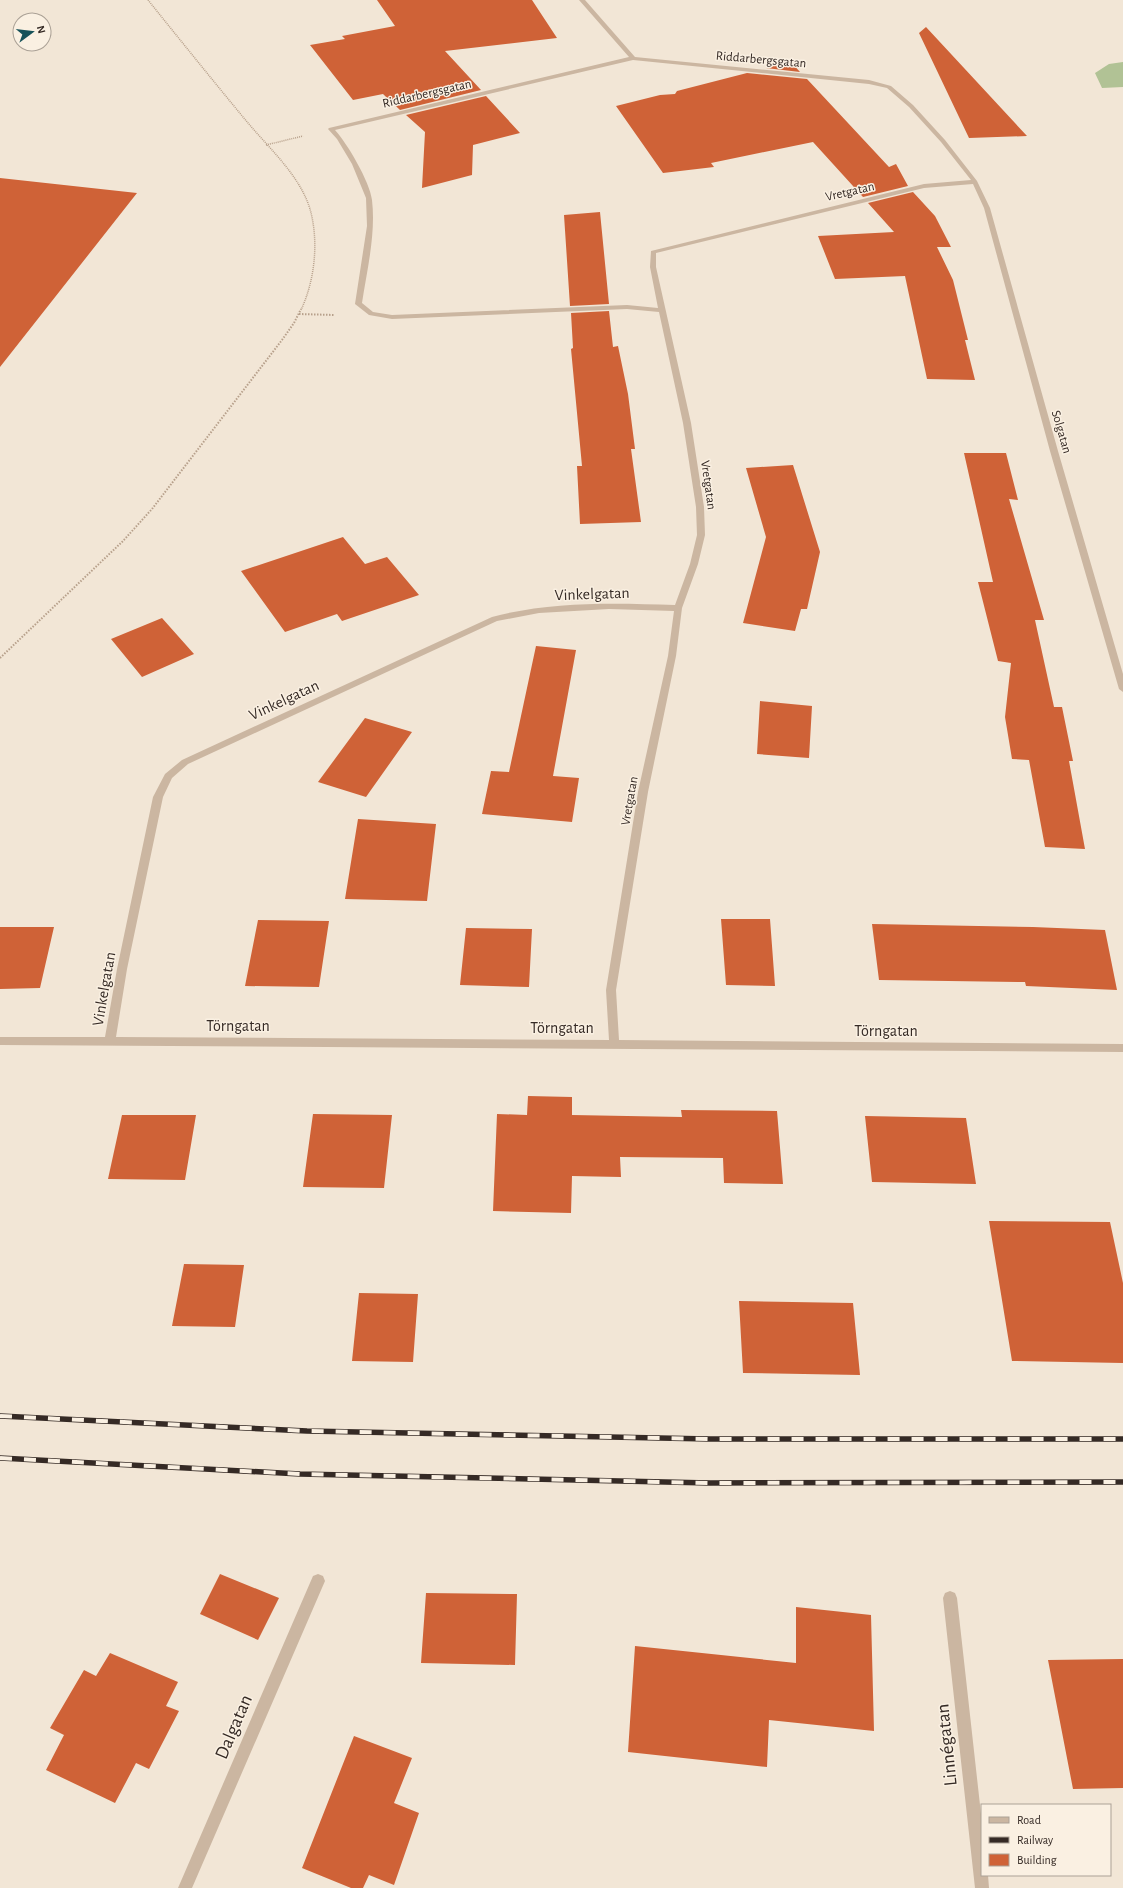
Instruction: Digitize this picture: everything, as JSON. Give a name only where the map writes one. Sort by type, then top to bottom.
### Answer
[{"type":"street","points":[[582,0],[633,58]]},
{"type":"street","name":"Riddarbergsgatan","points":[[331,129],[633,58],[870,82],[889,87],[911,106],[943,141],[975,182]]},
{"type":"street","points":[[331,129],[339,138],[355,164],[369,198],[370,226],[358,304],[371,314],[392,317],[627,307],[662,310]]},
{"type":"street","name":"Vretgatan","points":[[614,1045],[611,990],[643,792],[672,656],[678,608],[694,564],[701,535],[700,507],[687,423],[653,267],[653,252],[924,186],[975,182]]},
{"type":"street","name":"Solgatan","points":[[975,182],[987,208],[1054,451],[1123,689]]},
{"type":"street","name":"Vinkelgatan","points":[[110,1041],[122,969],[158,797],[168,776],[185,762],[495,619],[521,612],[615,607],[678,608]]},
{"type":"street","name":"Törngatan","points":[[0,1041],[1123,1048]]},
{"type":"street","name":"Dalgatan","points":[[185,1888],[318,1582]]},
{"type":"street","name":"Linnégatan","points":[[950,1598],[982,1888]]},
{"type":"path","points":[[0,658],[123,541],[152,509],[296,320],[310,284],[314,265],[314,236],[312,222],[304,195],[266,145],[148,0]]},
{"type":"path","points":[[266,145],[331,129]]},
{"type":"green space","points":[[1123,62],[1123,87],[1102,88],[1095,73],[1109,64]]},
{"type":"building","points":[[377,0],[532,0],[557,38],[445,51],[481,90],[400,110],[383,94],[353,100],[310,45],[345,39],[342,36],[395,26]]},
{"type":"building","points":[[926,27],[1027,136],[969,138],[919,33]]},
{"type":"building","points":[[791,62],[800,72],[766,68]]},
{"type":"building","points":[[747,73],[807,79],[889,167],[896,164],[908,186],[863,197],[813,142],[711,163],[714,167],[663,173],[616,106],[660,95],[675,94],[677,91]]},
{"type":"building","points":[[486,96],[520,133],[473,145],[472,175],[422,188],[425,132],[406,115]]},
{"type":"building","points":[[0,178],[137,193],[0,367]]},
{"type":"building","points":[[913,192],[935,216],[951,247],[937,247],[953,280],[968,340],[965,340],[975,380],[927,379],[905,276],[835,279],[818,236],[894,232],[868,203]]},
{"type":"building","points":[[600,212],[609,304],[570,306],[564,215]]},
{"type":"building","points":[[609,311],[613,347],[618,346],[628,394],[635,449],[631,449],[641,522],[580,524],[577,466],[582,466],[571,349],[573,348],[571,313]]},
{"type":"building","points":[[964,453],[1006,453],[1018,500],[1009,499],[1044,620],[1035,620],[1054,707],[1062,707],[1073,761],[1069,761],[1085,849],[1045,847],[1029,760],[1012,759],[1005,717],[1011,663],[998,661],[978,582],[993,582]]},
{"type":"building","points":[[793,465],[820,552],[807,609],[801,609],[795,631],[743,623],[766,537],[746,468]]},
{"type":"building","points":[[343,537],[365,564],[387,557],[419,595],[342,621],[337,614],[285,632],[241,571]]},
{"type":"building","points":[[162,618],[194,654],[142,677],[111,639]]},
{"type":"building","points":[[536,646],[576,650],[553,776],[579,778],[572,822],[482,814],[491,771],[509,772]]},
{"type":"building","points":[[760,701],[812,706],[809,758],[757,754]]},
{"type":"building","points":[[365,718],[412,732],[366,797],[318,782]]},
{"type":"building","points":[[358,819],[436,824],[427,901],[345,899]]},
{"type":"building","points":[[721,919],[770,919],[775,986],[726,985]]},
{"type":"building","points":[[258,920],[329,921],[319,987],[245,986]]},
{"type":"building","points":[[872,924],[1105,930],[1117,990],[1026,986],[1025,982],[879,980]]},
{"type":"building","points":[[0,927],[54,927],[40,988],[0,989]]},
{"type":"building","points":[[466,928],[532,929],[529,987],[460,985]]},
{"type":"building","points":[[528,1096],[572,1097],[572,1115],[682,1117],[681,1110],[777,1111],[783,1184],[724,1183],[723,1158],[620,1157],[621,1177],[572,1176],[571,1213],[493,1211],[497,1114],[527,1115]]},
{"type":"building","points":[[313,1114],[392,1115],[384,1188],[303,1187]]},
{"type":"building","points":[[122,1115],[196,1115],[185,1180],[108,1179]]},
{"type":"building","points":[[865,1116],[966,1118],[976,1184],[872,1182]]},
{"type":"building","points":[[989,1221],[1110,1222],[1123,1283],[1123,1363],[1012,1361]]},
{"type":"building","points":[[184,1264],[244,1265],[235,1327],[172,1326]]},
{"type":"building","points":[[359,1293],[418,1294],[413,1362],[352,1361]]},
{"type":"building","points":[[739,1301],[853,1303],[860,1375],[743,1373]]},
{"type":"building","points":[[220,1574],[279,1598],[258,1640],[200,1614]]},
{"type":"building","points":[[426,1593],[517,1594],[515,1665],[421,1663]]},
{"type":"building","points":[[796,1607],[871,1615],[874,1731],[769,1720],[767,1767],[628,1752],[635,1646],[796,1663]]},
{"type":"building","points":[[110,1653],[178,1682],[166,1706],[179,1711],[149,1769],[136,1763],[115,1803],[46,1770],[64,1735],[50,1728],[84,1670],[96,1676]]},
{"type":"building","points":[[1123,1659],[1123,1788],[1073,1789],[1048,1660]]},
{"type":"building","points":[[354,1736],[412,1758],[394,1803],[419,1813],[394,1885],[369,1875],[363,1888],[351,1888],[302,1868]]},
{"type":"railway","points":[[0,1416],[307,1431],[710,1439],[1123,1439]]},
{"type":"railway","points":[[0,1458],[300,1474],[710,1483],[1123,1482]]}]
